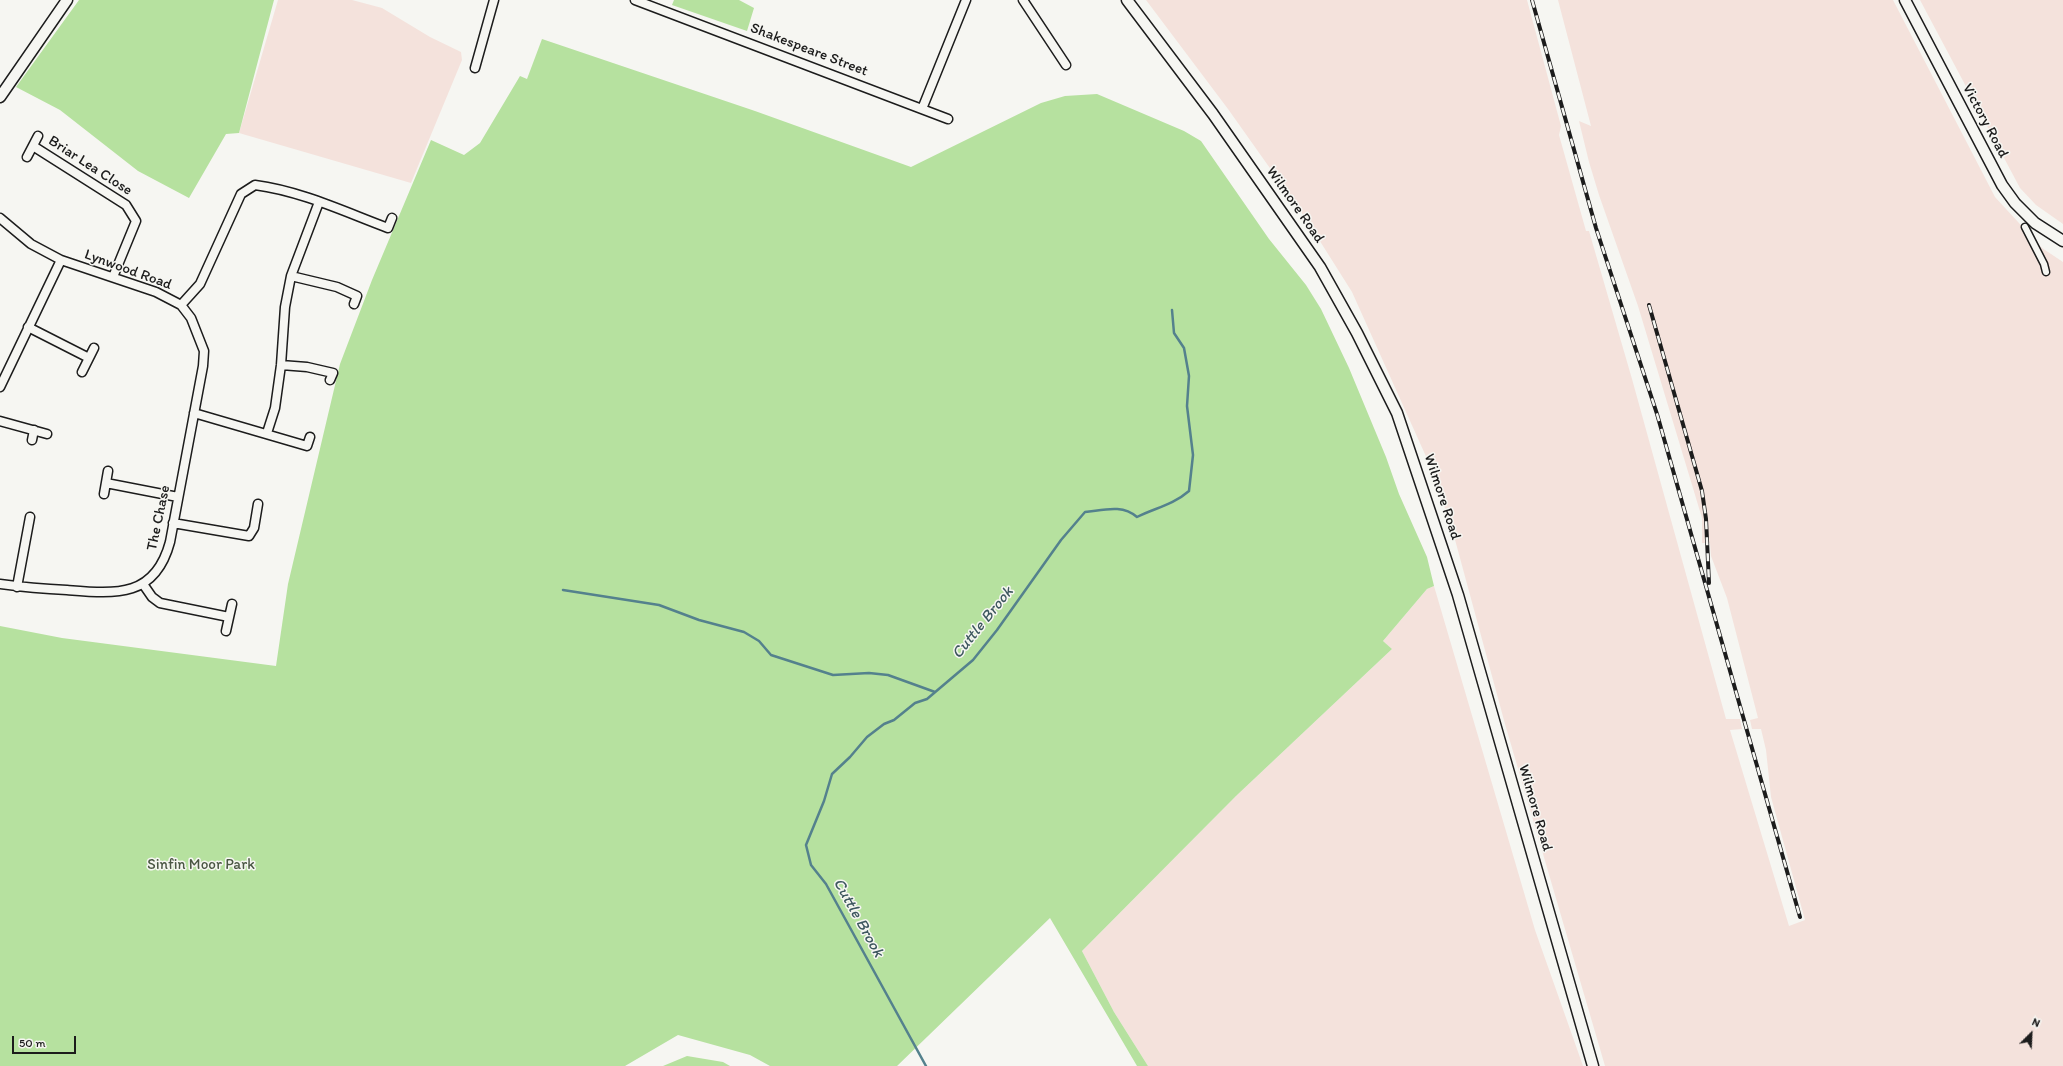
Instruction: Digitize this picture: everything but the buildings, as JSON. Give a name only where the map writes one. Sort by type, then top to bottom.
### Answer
[{"type":"street","points":[[0,97],[67,0]]},
{"type":"street","points":[[475,68],[494,0]]},
{"type":"street","name":"Shakespeare Street","points":[[635,0],[660,8],[948,119]]},
{"type":"street","points":[[660,8],[663,0]]},
{"type":"street","points":[[922,109],[966,0]]},
{"type":"street","points":[[1023,0],[1066,65]]},
{"type":"street","name":"Wilmore Road","points":[[1127,0],[1213,114],[1320,267],[1357,333],[1397,413],[1460,602],[1593,1066]]},
{"type":"street","name":"Victory Road","points":[[1905,0],[2002,185],[2015,203],[2035,223],[2062,240]]},
{"type":"street","name":"Briar Lea Close","points":[[27,156],[38,136]]},
{"type":"street","name":"Briar Lea Close","points":[[33,146],[130,209],[136,222],[113,277]]},
{"type":"street","points":[[181,306],[200,284],[242,194],[256,185],[273,187],[319,202],[388,228],[392,218]]},
{"type":"street","points":[[267,433],[275,408],[281,365],[285,307],[291,276],[319,202]]},
{"type":"street","name":"Lynwood Road","points":[[0,218],[31,244],[61,260],[156,292],[181,306],[191,318],[204,351],[197,403]]},
{"type":"street","points":[[2025,227],[2044,264],[2046,272]]},
{"type":"street","points":[[0,387],[61,260]]},
{"type":"street","points":[[291,276],[337,287],[357,296],[354,304]]},
{"type":"street","points":[[28,327],[90,358]]},
{"type":"street","points":[[82,372],[94,348]]},
{"type":"street","points":[[281,365],[307,367],[333,373],[330,380]]},
{"type":"street","name":"The Chase","points":[[0,584],[17,587],[99,593],[123,592],[143,584],[156,573],[166,559],[197,403]]},
{"type":"street","points":[[194,413],[267,433],[307,446],[310,437]]},
{"type":"street","points":[[0,421],[47,434]]},
{"type":"street","points":[[32,440],[34,430]]},
{"type":"street","points":[[104,494],[108,471]]},
{"type":"street","points":[[106,483],[178,497]]},
{"type":"street","points":[[173,523],[249,536],[254,528],[258,504]]},
{"type":"street","points":[[17,587],[30,517]]},
{"type":"street","points":[[143,584],[152,597],[160,603],[229,617]]},
{"type":"street","points":[[226,630],[232,604]]},
{"type":"shaded area","points":[[278,0],[352,0],[382,8],[430,37],[461,52],[462,60],[411,183],[239,133]]},
{"type":"shaded area","points":[[1146,0],[1527,0],[1561,126],[1559,135],[1586,231],[1589,231],[1632,379],[1726,719],[1740,719],[1742,729],[1730,730],[1789,926],[1805,920],[1771,797],[1766,750],[1761,729],[1752,729],[1750,720],[1758,718],[1727,598],[1711,556],[1710,543],[1702,543],[1702,518],[1638,306],[1589,162],[1579,121],[1591,126],[1558,0],[1893,0],[1995,197],[2042,248],[2063,262],[2063,1066],[1605,1066],[1505,724],[1454,536],[1433,472],[1352,292],[1306,219],[1228,109]]},
{"type":"shaded area","points":[[1920,0],[2063,0],[2063,224],[2036,205],[2020,188]]},
{"type":"shaded area","points":[[1434,586],[1535,930],[1583,1066],[1148,1066],[1114,1012],[1082,951],[1236,796],[1392,649],[1383,641],[1427,589]]},
{"type":"green space","points":[[79,0],[274,0],[239,133],[226,134],[189,198],[138,171],[60,110],[16,87]]},
{"type":"green space","points":[[674,0],[739,0],[754,8],[747,31],[672,5]]},
{"type":"green space","name":"Sinfin Moor Park","points":[[542,39],[755,111],[911,167],[1041,103],[1065,96],[1097,94],[1184,131],[1201,141],[1269,239],[1306,285],[1321,309],[1349,368],[1386,457],[1399,494],[1427,557],[1434,586],[1427,589],[1383,641],[1392,649],[1236,796],[1082,951],[1114,1012],[1148,1066],[1137,1066],[1050,918],[897,1066],[770,1066],[750,1055],[678,1035],[625,1066],[0,1066],[0,626],[62,638],[276,666],[288,584],[340,364],[372,280],[431,140],[464,155],[480,143],[520,76],[527,79]]},
{"type":"green space","points":[[687,1056],[723,1062],[730,1066],[663,1066]]},
{"type":"waterway","name":"Cuttle Brook","points":[[926,1066],[826,884],[811,865],[806,845],[824,801],[832,774],[850,757],[867,737],[884,724],[894,720],[915,703],[927,699],[973,660],[997,630],[1061,540],[1085,512],[1119,509],[1125,510],[1137,517],[1177,500],[1189,491],[1193,455],[1187,406],[1189,376],[1184,348],[1174,333],[1172,310]]},
{"type":"waterway","points":[[563,590],[659,605],[699,620],[744,632],[759,641],[771,655],[833,675],[869,673],[888,675],[935,692]]},
{"type":"railway","points":[[1532,0],[1596,228],[1657,414],[1800,917]]},
{"type":"railway","points":[[1649,305],[1702,491],[1706,519],[1709,583]]}]
